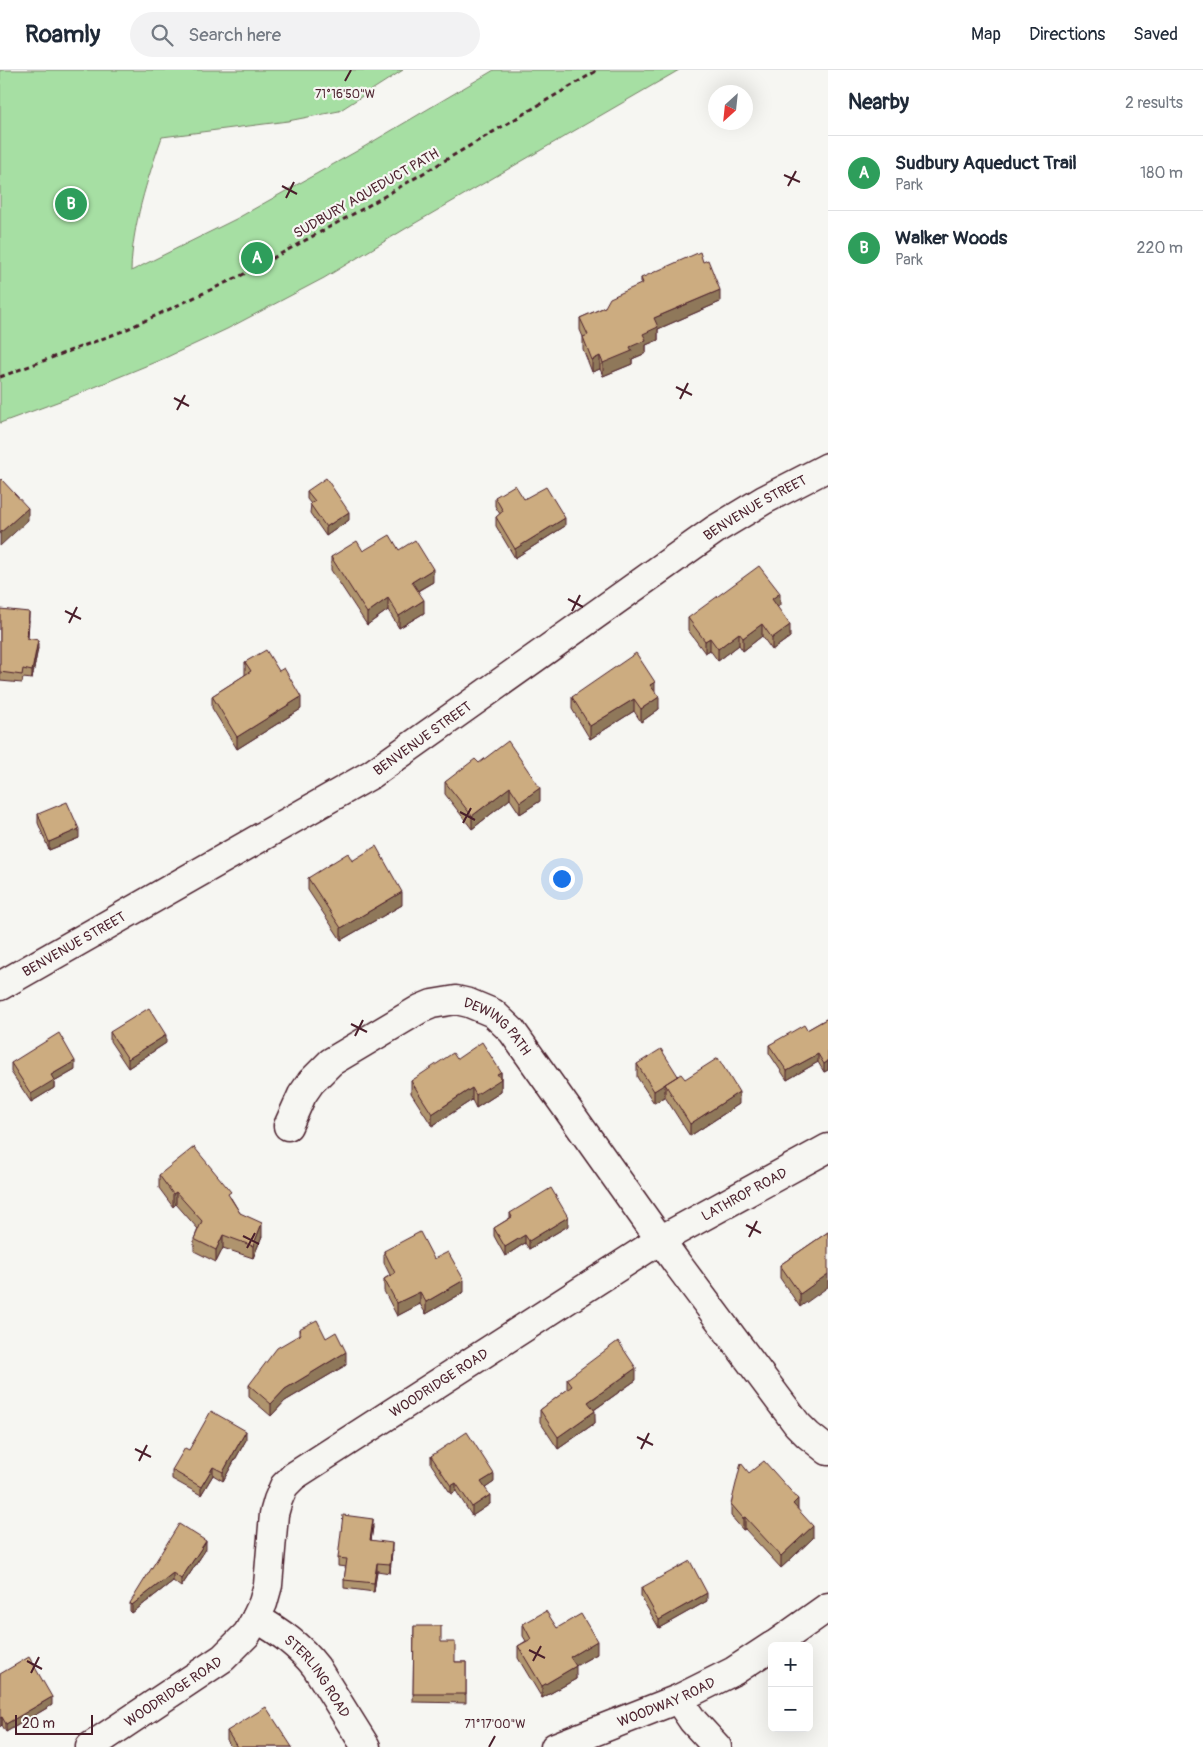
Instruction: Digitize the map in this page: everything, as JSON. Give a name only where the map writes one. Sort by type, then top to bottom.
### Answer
[{"type":"street","name":"BENVENUE STREET","points":[[0,986],[372,774],[716,529],[764,500],[828,467]]},
{"type":"street","name":"DEWING PATH","points":[[288,1126],[311,1082],[331,1062],[420,1009],[443,1001],[456,1000],[469,1003],[494,1013],[512,1032],[660,1240]]},
{"type":"street","name":"LATHROP ROAD","points":[[660,1240],[828,1148]]},
{"type":"street","points":[[660,1240],[797,1424],[808,1436],[828,1451]]},
{"type":"street","name":"WOODRIDGE ROAD","points":[[90,1747],[224,1658],[241,1641],[263,1603],[268,1584],[274,1514],[284,1486],[294,1476],[660,1240]]},
{"type":"street","name":"WOODWAY ROAD","points":[[778,1642],[828,1607]]},
{"type":"street","name":"STERLING ROAD","points":[[256,1618],[285,1635],[307,1654],[366,1747]]},
{"type":"street","name":"WOODWAY ROAD","points":[[555,1747],[678,1699],[734,1671],[768,1649]]},
{"type":"street","points":[[678,1699],[693,1721],[718,1747]]},
{"type":"path","name":"SUDBURY AQUEDUCT PATH","points":[[0,377],[66,354],[123,331],[242,275],[358,212],[598,70]]},
{"type":"green space","points":[[0,70],[403,70],[339,111],[288,121],[162,137],[137,220],[131,271],[236,219],[357,151],[494,70],[679,70],[324,278],[227,329],[165,358],[68,398],[0,423]]},
{"type":"building","points":[[700,252],[703,262],[708,260],[720,290],[654,318],[658,327],[643,334],[646,340],[630,347],[632,351],[603,363],[600,356],[592,360],[583,337],[588,335],[580,318],[605,307],[610,298],[643,283],[641,278]]},
{"type":"building","points":[[326,478],[349,512],[326,527],[310,504],[315,501],[307,491]]},
{"type":"building","points":[[0,480],[28,508],[0,533]]},
{"type":"building","points":[[515,485],[524,499],[546,487],[565,518],[515,549],[496,517],[503,511],[495,497]]},
{"type":"building","points":[[390,535],[399,550],[415,540],[433,569],[412,582],[424,600],[399,616],[388,598],[367,613],[331,557],[357,541],[363,551]]},
{"type":"building","points":[[759,566],[780,593],[772,599],[790,625],[772,638],[762,624],[743,638],[739,633],[718,649],[710,638],[705,641],[688,618]]},
{"type":"building","points":[[0,609],[29,612],[27,638],[38,640],[32,671],[23,669],[22,675],[0,672]]},
{"type":"building","points":[[266,650],[279,671],[284,668],[301,697],[237,737],[212,696],[251,671],[245,662]]},
{"type":"building","points":[[636,653],[655,682],[650,685],[659,697],[641,709],[634,699],[590,726],[572,697]]},
{"type":"building","points":[[508,741],[540,788],[520,802],[510,787],[472,816],[445,782],[475,759],[479,763]]},
{"type":"building","points":[[67,802],[79,829],[49,842],[38,814]]},
{"type":"building","points":[[376,846],[402,892],[341,928],[308,878],[348,853],[352,861]]},
{"type":"building","points":[[149,1008],[166,1035],[128,1059],[110,1032]]},
{"type":"building","points":[[828,1018],[828,1061],[824,1064],[818,1054],[787,1071],[769,1045],[804,1025],[807,1030]]},
{"type":"building","points":[[59,1033],[75,1061],[51,1075],[54,1080],[31,1094],[11,1063]]},
{"type":"building","points":[[482,1042],[501,1072],[497,1074],[501,1079],[476,1095],[472,1088],[432,1114],[411,1081],[453,1053],[457,1059]]},
{"type":"building","points":[[661,1049],[678,1076],[654,1091],[637,1064]]},
{"type":"building","points":[[718,1058],[739,1092],[690,1124],[665,1084],[681,1074],[685,1079]]},
{"type":"building","points":[[194,1147],[231,1192],[228,1194],[240,1213],[262,1223],[253,1246],[223,1235],[216,1250],[194,1239],[202,1221],[176,1192],[173,1194],[159,1175]]},
{"type":"building","points":[[551,1188],[568,1217],[529,1241],[525,1235],[505,1247],[494,1228],[512,1217],[510,1213]]},
{"type":"building","points":[[420,1232],[434,1259],[448,1252],[464,1280],[426,1302],[420,1292],[397,1303],[384,1279],[395,1273],[384,1251]]},
{"type":"building","points":[[828,1232],[828,1274],[800,1294],[780,1265]]},
{"type":"building","points":[[317,1320],[326,1338],[336,1332],[346,1352],[285,1389],[271,1404],[249,1385],[277,1348],[301,1334],[299,1329]]},
{"type":"building","points":[[618,1341],[636,1368],[588,1402],[595,1411],[558,1437],[540,1410],[572,1386],[567,1379]]},
{"type":"building","points":[[211,1411],[246,1431],[223,1472],[213,1467],[201,1487],[172,1470],[185,1448],[189,1450]]},
{"type":"building","points":[[467,1432],[494,1474],[481,1482],[490,1495],[472,1507],[456,1483],[451,1486],[431,1456]]},
{"type":"building","points":[[764,1461],[798,1499],[793,1504],[813,1526],[781,1556],[731,1504],[741,1463],[749,1473]]},
{"type":"building","points":[[343,1515],[373,1519],[370,1540],[392,1543],[390,1564],[377,1563],[374,1583],[344,1580],[347,1559],[338,1558]]},
{"type":"building","points":[[179,1524],[206,1541],[181,1579],[173,1573],[132,1605],[130,1603]]},
{"type":"building","points":[[690,1561],[707,1593],[659,1620],[641,1588]]},
{"type":"building","points":[[546,1611],[557,1628],[581,1614],[597,1641],[570,1657],[576,1666],[542,1686],[518,1646],[531,1639],[523,1624]]},
{"type":"building","points":[[414,1626],[441,1626],[441,1642],[455,1642],[455,1662],[466,1662],[466,1694],[413,1694]]},
{"type":"building","points":[[29,1657],[52,1697],[6,1724],[2,1717],[0,1718],[0,1674]]},
{"type":"building","points":[[266,1707],[292,1747],[237,1747],[227,1731]]},
{"type":"place","name":"Walker Woods","points":[[71,204]]},
{"type":"place","name":"Sudbury Aqueduct Trail","points":[[257,258]]}]
